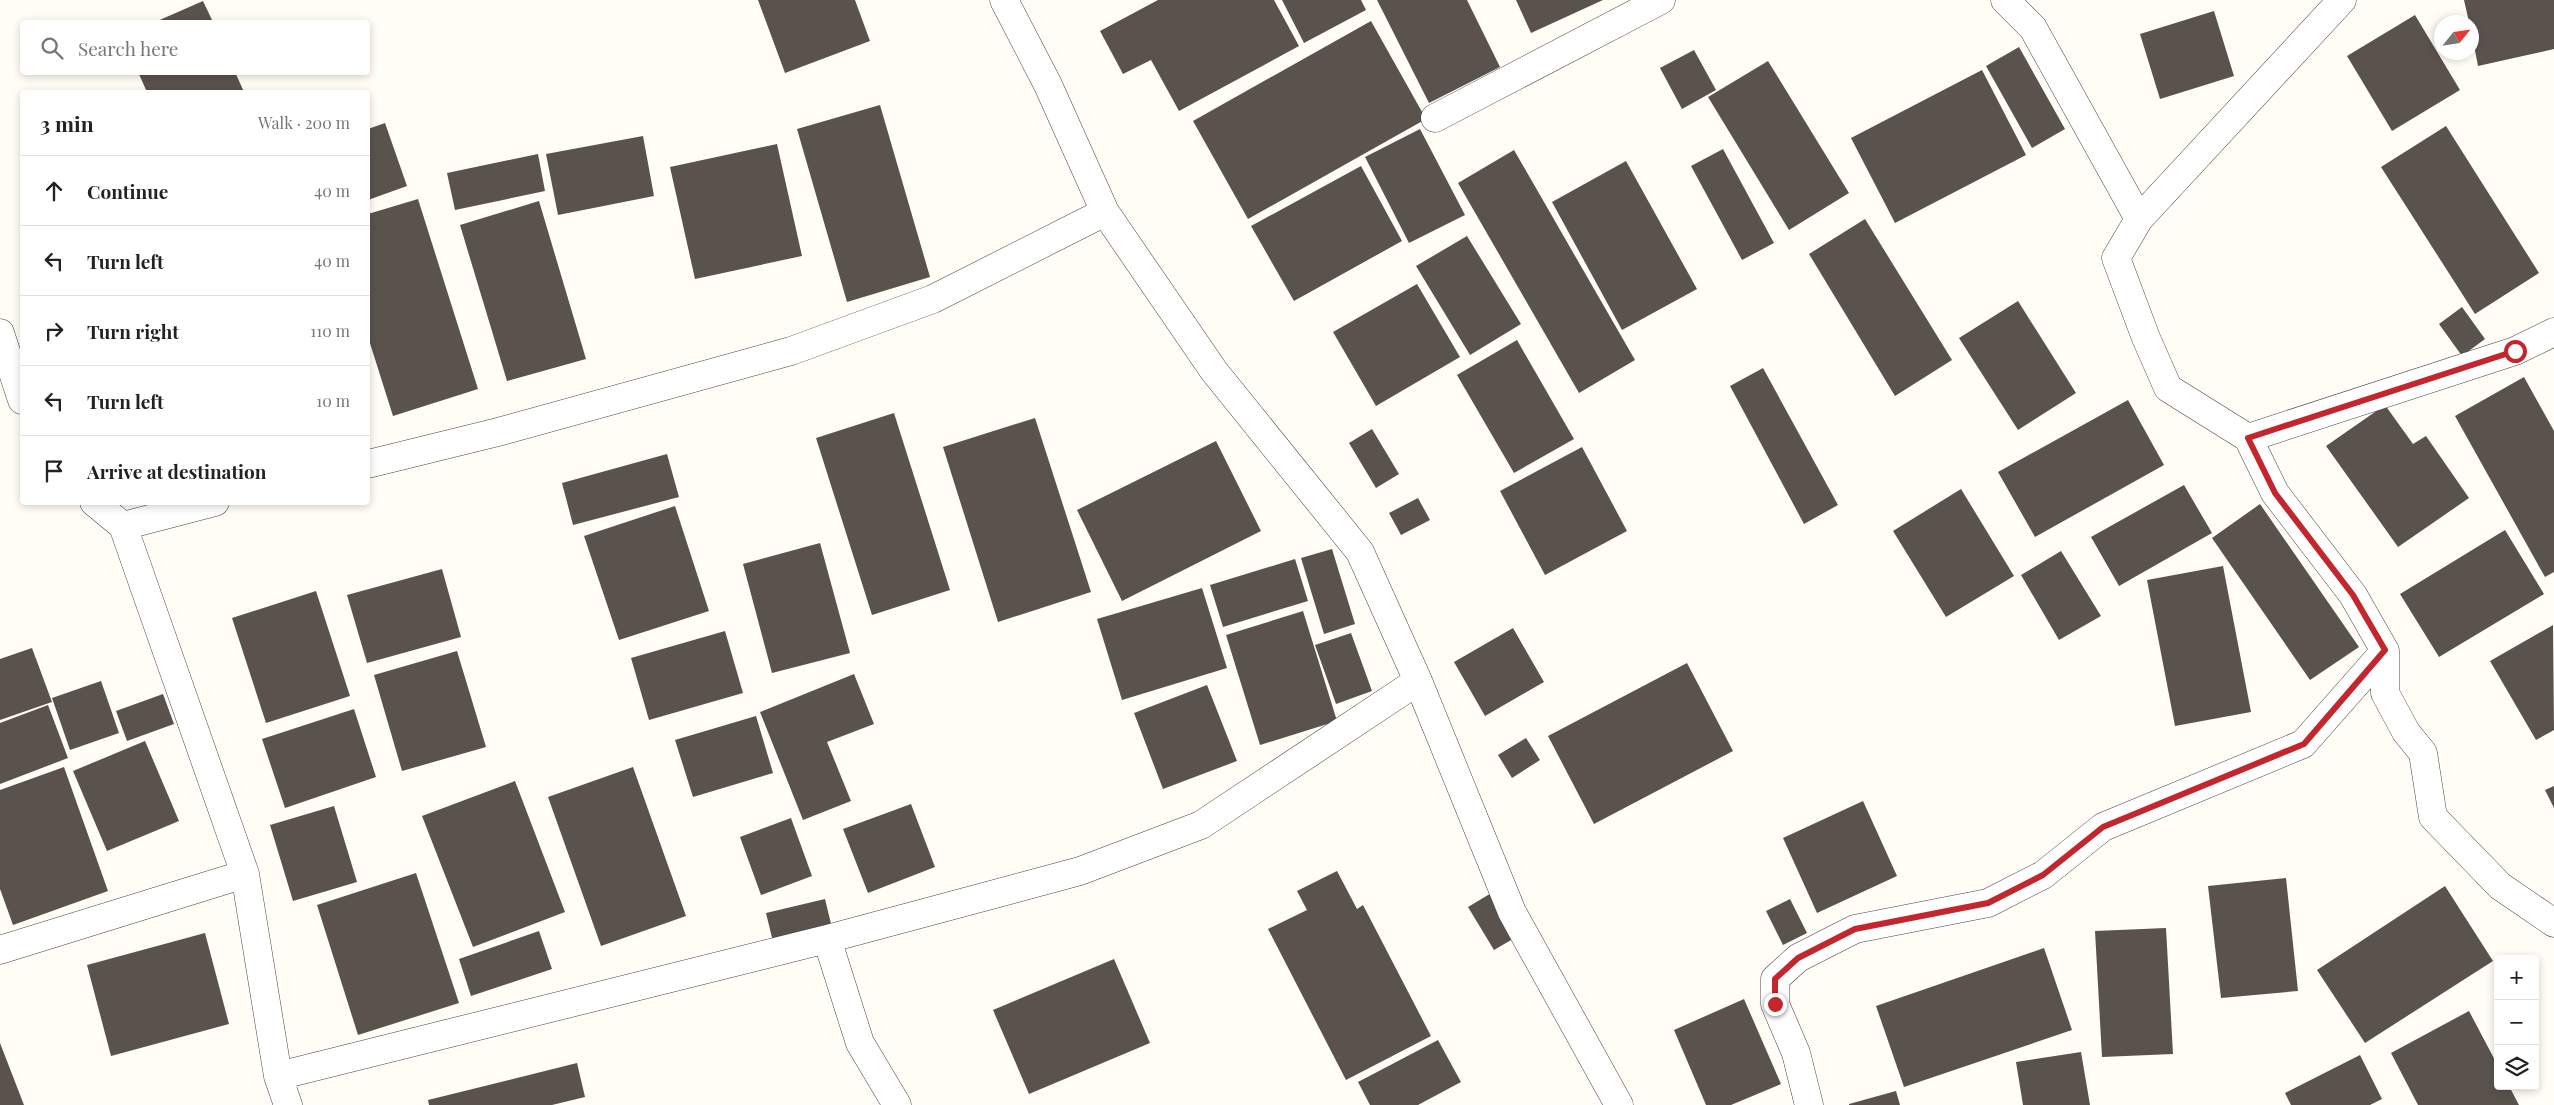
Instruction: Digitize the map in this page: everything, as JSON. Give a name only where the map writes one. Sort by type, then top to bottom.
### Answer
[{"type":"street","points":[[1004,0],[1048,85],[1105,212],[1214,372],[1360,552],[1418,681],[1512,912],[1619,1105]]},
{"type":"street","points":[[1435,118],[1660,0]]},
{"type":"street","points":[[2005,0],[2033,28],[2139,219]]},
{"type":"street","points":[[2342,0],[2139,219],[2116,258],[2146,338],[2168,388],[2248,438],[2275,493],[2353,595],[2385,650],[2385,693],[2406,732],[2423,753],[2433,817],[2500,886],[2554,924]]},
{"type":"street","points":[[370,464],[498,432],[791,351],[933,299],[1105,212]]},
{"type":"street","points":[[2248,438],[2515,351],[2554,332]]},
{"type":"street","points":[[0,333],[14,396]]},
{"type":"street","points":[[98,505],[123,526],[245,874],[278,1076],[288,1105]]},
{"type":"street","points":[[123,526],[204,505]]},
{"type":"street","points":[[1809,1105],[1796,1053],[1775,1004],[1775,979],[1798,958],[1855,929],[1988,903],[2043,875],[2103,827],[2304,744],[2385,650]]},
{"type":"street","points":[[278,1076],[827,939],[1080,871],[1201,824],[1418,681]]},
{"type":"street","points":[[0,950],[245,874]]},
{"type":"street","points":[[827,939],[860,1043],[897,1105]]},
{"type":"building","points":[[758,0],[855,0],[870,41],[785,73]]},
{"type":"building","points":[[1158,0],[1274,0],[1299,46],[1179,111],[1151,60],[1123,74],[1100,31]]},
{"type":"building","points":[[1282,0],[1361,0],[1366,10],[1304,43]]},
{"type":"building","points":[[1377,0],[1467,0],[1500,67],[1429,103]]},
{"type":"building","points":[[1516,0],[1603,0],[1531,33]]},
{"type":"building","points":[[2464,0],[2554,0],[2554,49],[2478,66],[2479,15],[2467,15]]},
{"type":"building","points":[[203,1],[212,20],[160,20]]},
{"type":"building","points":[[2214,11],[2234,76],[2160,99],[2140,34]]},
{"type":"building","points":[[2415,15],[2434,47],[2434,60],[2442,60],[2460,90],[2392,131],[2347,56]]},
{"type":"building","points":[[1371,21],[1426,119],[1248,219],[1193,121]]},
{"type":"building","points":[[2019,47],[2065,129],[2032,148],[1986,66]]},
{"type":"building","points":[[1694,50],[1716,90],[1682,109],[1660,68]]},
{"type":"building","points":[[1768,61],[1849,193],[1789,230],[1708,97]]},
{"type":"building","points":[[1982,70],[2026,155],[1895,223],[1851,138]]},
{"type":"building","points":[[139,75],[236,75],[243,90],[146,90]]},
{"type":"building","points":[[880,105],[930,277],[847,302],[797,129]]},
{"type":"building","points":[[385,123],[407,186],[370,199],[370,128]]},
{"type":"building","points":[[2446,126],[2539,273],[2475,314],[2381,167]]},
{"type":"building","points":[[1420,129],[1465,215],[1409,243],[1365,157]]},
{"type":"building","points":[[643,136],[654,196],[558,215],[546,154]]},
{"type":"building","points":[[777,144],[802,256],[695,279],[670,167]]},
{"type":"building","points":[[1723,149],[1774,243],[1742,260],[1691,166]]},
{"type":"building","points":[[1514,150],[1635,360],[1579,393],[1458,183]]},
{"type":"building","points":[[538,154],[545,191],[455,210],[447,173]]},
{"type":"building","points":[[1626,161],[1697,289],[1622,330],[1552,202]]},
{"type":"building","points":[[1361,166],[1402,241],[1294,301],[1251,226]]},
{"type":"building","points":[[418,199],[478,389],[393,416],[370,343],[370,213]]},
{"type":"building","points":[[539,201],[586,359],[507,381],[460,225]]},
{"type":"building","points":[[1865,219],[1952,360],[1895,396],[1809,254]]},
{"type":"building","points":[[1467,236],[1521,324],[1470,355],[1416,266]]},
{"type":"building","points":[[1417,284],[1460,357],[1376,406],[1333,332]]},
{"type":"building","points":[[2018,301],[2076,393],[2018,430],[1959,338]]},
{"type":"building","points":[[2462,307],[2485,339],[2462,356],[2439,324]]},
{"type":"building","points":[[1517,340],[1574,439],[1514,473],[1457,375]]},
{"type":"building","points":[[1763,368],[1838,505],[1804,524],[1730,386]]},
{"type":"building","points":[[2524,377],[2554,431],[2554,572],[2545,577],[2455,416]]},
{"type":"building","points":[[2128,400],[2164,465],[2035,537],[1998,472]]},
{"type":"building","points":[[2385,405],[2413,444],[2426,436],[2469,498],[2398,547],[2326,446]]},
{"type":"building","points":[[894,413],[950,590],[872,615],[816,438]]},
{"type":"building","points":[[1035,418],[1091,592],[998,622],[943,447]]},
{"type":"building","points":[[1372,429],[1399,474],[1376,488],[1349,443]]},
{"type":"building","points":[[1216,441],[1261,531],[1122,601],[1077,510]]},
{"type":"building","points":[[1582,447],[1627,531],[1545,575],[1500,491]]},
{"type":"building","points":[[667,454],[679,497],[573,525],[562,483]]},
{"type":"building","points":[[2184,485],[2212,533],[2119,586],[2091,537]]},
{"type":"building","points":[[1961,489],[2014,576],[1946,617],[1893,531]]},
{"type":"building","points":[[1418,498],[1430,520],[1401,535],[1389,513]]},
{"type":"building","points":[[2260,504],[2359,647],[2310,680],[2212,538]]},
{"type":"building","points":[[675,506],[709,611],[619,640],[584,536]]},
{"type":"building","points":[[2505,530],[2544,594],[2439,657],[2400,594]]},
{"type":"building","points":[[820,543],[850,653],[772,673],[743,564]]},
{"type":"building","points":[[1332,549],[1355,624],[1324,634],[1301,558]]},
{"type":"building","points":[[2061,551],[2101,616],[2059,640],[2021,575]]},
{"type":"building","points":[[1295,559],[1308,601],[1223,627],[1210,585]]},
{"type":"building","points":[[2223,566],[2251,712],[2175,726],[2147,580]]},
{"type":"building","points":[[442,569],[461,637],[367,663],[347,595]]},
{"type":"building","points":[[1202,588],[1227,668],[1122,700],[1097,619]]},
{"type":"building","points":[[316,591],[350,696],[266,723],[232,618]]},
{"type":"building","points":[[1303,611],[1337,721],[1260,745],[1226,635]]},
{"type":"building","points":[[2553,625],[2554,730],[2536,740],[2490,661]]},
{"type":"building","points":[[1513,628],[1544,682],[1485,716],[1454,662]]},
{"type":"building","points":[[725,631],[743,693],[649,720],[631,658]]},
{"type":"building","points":[[1351,633],[1372,691],[1336,704],[1315,645]]},
{"type":"building","points":[[32,648],[52,702],[0,720],[0,659]]},
{"type":"building","points":[[457,651],[486,747],[402,771],[374,675]]},
{"type":"building","points":[[1687,663],[1733,751],[1594,824],[1548,736]]},
{"type":"building","points":[[854,674],[874,724],[827,742],[851,801],[803,820],[760,712]]},
{"type":"building","points":[[101,681],[119,733],[70,750],[52,698]]},
{"type":"building","points":[[1207,685],[1237,761],[1163,789],[1134,713]]},
{"type":"building","points":[[163,694],[174,724],[127,741],[116,711]]},
{"type":"building","points":[[48,705],[68,758],[0,784],[0,723]]},
{"type":"building","points":[[354,709],[376,777],[285,808],[262,739]]},
{"type":"building","points":[[756,716],[773,773],[693,797],[675,740]]},
{"type":"building","points":[[1526,738],[1540,760],[1512,778],[1498,755]]},
{"type":"building","points":[[145,741],[179,821],[107,851],[73,771]]},
{"type":"building","points":[[64,767],[108,891],[13,925],[0,889],[0,790]]},
{"type":"building","points":[[633,767],[686,916],[601,946],[548,797]]},
{"type":"building","points":[[515,781],[565,912],[473,947],[422,816]]},
{"type":"building","points":[[2554,786],[2554,808],[2545,790]]},
{"type":"building","points":[[1863,801],[1897,876],[1817,913],[1783,838]]},
{"type":"building","points":[[911,804],[935,867],[868,893],[843,829]]},
{"type":"building","points":[[334,806],[357,882],[293,901],[270,825]]},
{"type":"building","points":[[791,818],[812,876],[761,895],[740,837]]},
{"type":"building","points":[[1337,871],[1357,909],[1363,905],[1431,1036],[1346,1080],[1268,929],[1307,910],[1297,891]]},
{"type":"building","points":[[416,873],[459,1003],[358,1035],[317,905]]},
{"type":"building","points":[[2286,878],[2298,991],[2221,998],[2208,886]]},
{"type":"building","points":[[2445,886],[2493,961],[2365,1043],[2317,970]]},
{"type":"building","points":[[1493,892],[1518,936],[1494,950],[1468,907]]},
{"type":"building","points":[[825,899],[833,932],[774,946],[766,913]]},
{"type":"building","points":[[1790,899],[1807,933],[1783,945],[1766,911]]},
{"type":"building","points":[[2166,928],[2173,1054],[2102,1057],[2095,931]]},
{"type":"building","points":[[539,931],[552,969],[471,996],[459,959]]},
{"type":"building","points":[[205,933],[229,1024],[111,1056],[87,965]]},
{"type":"building","points":[[2044,948],[2072,1030],[1904,1087],[1876,1006]]},
{"type":"building","points":[[1114,959],[1150,1043],[1029,1094],[993,1010]]},
{"type":"building","points":[[1744,999],[1781,1084],[1731,1105],[1706,1105],[1674,1030]]},
{"type":"building","points":[[2469,1011],[2494,1058],[2494,1090],[2511,1090],[2519,1105],[2418,1105],[2391,1053]]},
{"type":"building","points":[[1438,1040],[1461,1082],[1418,1105],[1370,1105],[1358,1082]]},
{"type":"building","points":[[0,1043],[24,1105],[0,1105]]},
{"type":"building","points":[[2081,1052],[2090,1105],[2023,1105],[2016,1062]]},
{"type":"building","points":[[2360,1055],[2382,1099],[2370,1105],[2291,1105],[2285,1093]]},
{"type":"building","points":[[577,1063],[585,1097],[552,1105],[429,1105],[428,1100]]},
{"type":"building","points":[[1896,1091],[1900,1105],[1849,1105],[1849,1104]]},
{"type":"route","points":[[1775,1004],[1775,979],[1798,958],[1855,929],[1988,903],[2043,875],[2103,827],[2215,779],[2304,744],[2385,650],[2353,595],[2275,493],[2248,438],[2515,351]]}]
